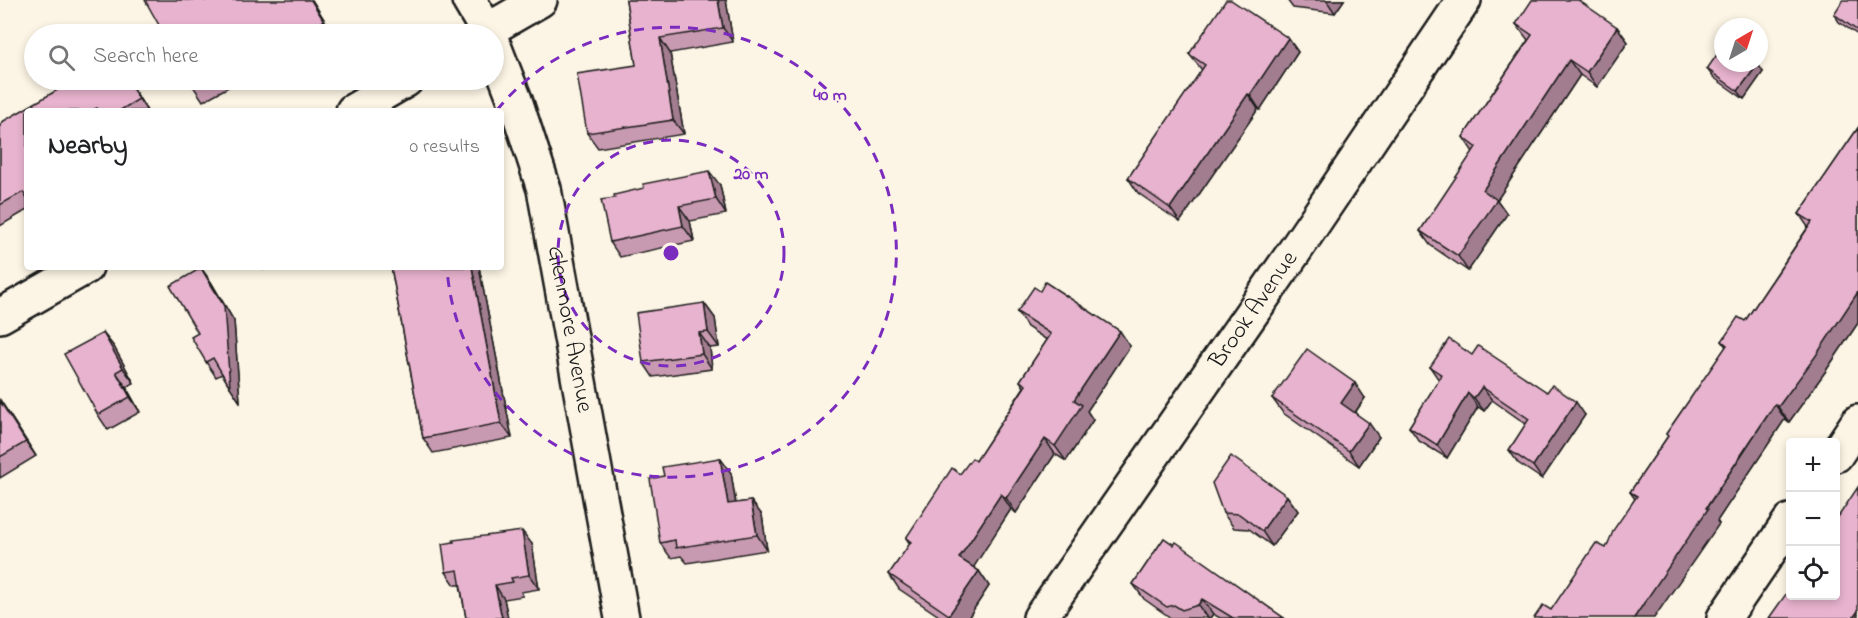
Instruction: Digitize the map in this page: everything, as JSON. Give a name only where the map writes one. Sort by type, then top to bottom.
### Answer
[{"type":"street","name":"Glenmore Avenue","points":[[469,0],[481,24]]},
{"type":"street","points":[[504,26],[540,0]]},
{"type":"street","name":"Brook Avenue","points":[[1040,618],[1294,252],[1464,0]]},
{"type":"street","name":"Glenmore Avenue","points":[[504,74],[515,100],[544,189],[621,618]]},
{"type":"street","points":[[358,108],[389,90]]},
{"type":"street","points":[[0,316],[81,270]]},
{"type":"street","points":[[1840,449],[1858,422]]},
{"type":"street","points":[[1724,618],[1786,528]]},
{"type":"building","points":[[145,0],[311,0],[324,21],[319,24],[158,24]]},
{"type":"building","points":[[626,0],[718,0],[723,28],[660,38],[673,120],[587,133],[577,74],[636,65]]},
{"type":"building","points":[[1226,0],[1231,0],[1288,38],[1170,208],[1128,178],[1205,65],[1189,54]]},
{"type":"building","points":[[1532,0],[1578,0],[1617,27],[1587,72],[1569,60],[1483,190],[1497,200],[1458,256],[1420,231],[1476,147],[1463,137],[1532,35],[1516,24]]},
{"type":"building","points":[[1843,0],[1858,0],[1858,31],[1834,14]]},
{"type":"building","points":[[1714,59],[1714,72],[1752,72],[1738,91],[1707,69]]},
{"type":"building","points":[[57,90],[133,90],[139,99],[124,108],[26,108]]},
{"type":"building","points":[[24,109],[24,194],[23,192],[0,205],[0,125]]},
{"type":"building","points":[[1858,128],[1858,292],[1815,357],[1778,407],[1775,404],[1706,508],[1708,509],[1634,618],[1534,618],[1543,605],[1551,610],[1596,543],[1606,548],[1614,529],[1637,496],[1630,492],[1668,436],[1666,434],[1727,345],[1722,341],[1738,317],[1745,321],[1812,222],[1799,214]]},
{"type":"building","points":[[709,171],[716,199],[679,206],[683,226],[610,242],[601,200],[615,198],[614,195],[644,188],[643,184]]},
{"type":"building","points":[[198,270],[202,270],[224,306],[230,387],[213,358],[206,362],[191,337],[198,333],[170,286]]},
{"type":"building","points":[[392,270],[473,270],[501,423],[423,438]]},
{"type":"building","points":[[1045,282],[1120,331],[1074,400],[1082,405],[1055,446],[1045,439],[1006,498],[1001,494],[959,558],[979,571],[949,615],[889,574],[911,542],[906,538],[952,468],[960,474],[972,458],[976,461],[1026,385],[1020,381],[1051,334],[1017,312],[1034,287],[1040,291]]},
{"type":"building","points":[[704,303],[708,332],[699,333],[702,354],[643,362],[636,313]]},
{"type":"building","points":[[103,333],[123,368],[116,372],[130,397],[98,415],[64,354]]},
{"type":"building","points":[[1449,339],[1472,355],[1478,346],[1547,392],[1552,385],[1576,402],[1533,466],[1509,450],[1529,419],[1482,387],[1474,398],[1468,393],[1437,445],[1409,427],[1442,375],[1430,367]]},
{"type":"building","points":[[1307,349],[1355,383],[1341,403],[1369,423],[1349,451],[1272,398]]},
{"type":"building","points":[[0,401],[26,442],[0,457]]},
{"type":"building","points":[[1231,456],[1287,496],[1262,531],[1239,514],[1223,513],[1212,483]]},
{"type":"building","points":[[720,458],[728,504],[751,501],[757,535],[676,548],[675,540],[660,543],[650,479],[664,476],[662,467]]},
{"type":"building","points":[[1858,487],[1858,611],[1853,618],[1769,618],[1786,594],[1786,600],[1840,600],[1840,514]]},
{"type":"building","points":[[522,531],[529,575],[511,578],[513,582],[495,585],[502,618],[466,618],[458,570],[446,572],[442,544],[454,542],[453,540]]},
{"type":"building","points":[[1164,538],[1174,545],[1176,542],[1284,618],[1233,618],[1202,599],[1198,605],[1182,610],[1174,605],[1167,607],[1133,584]]}]
